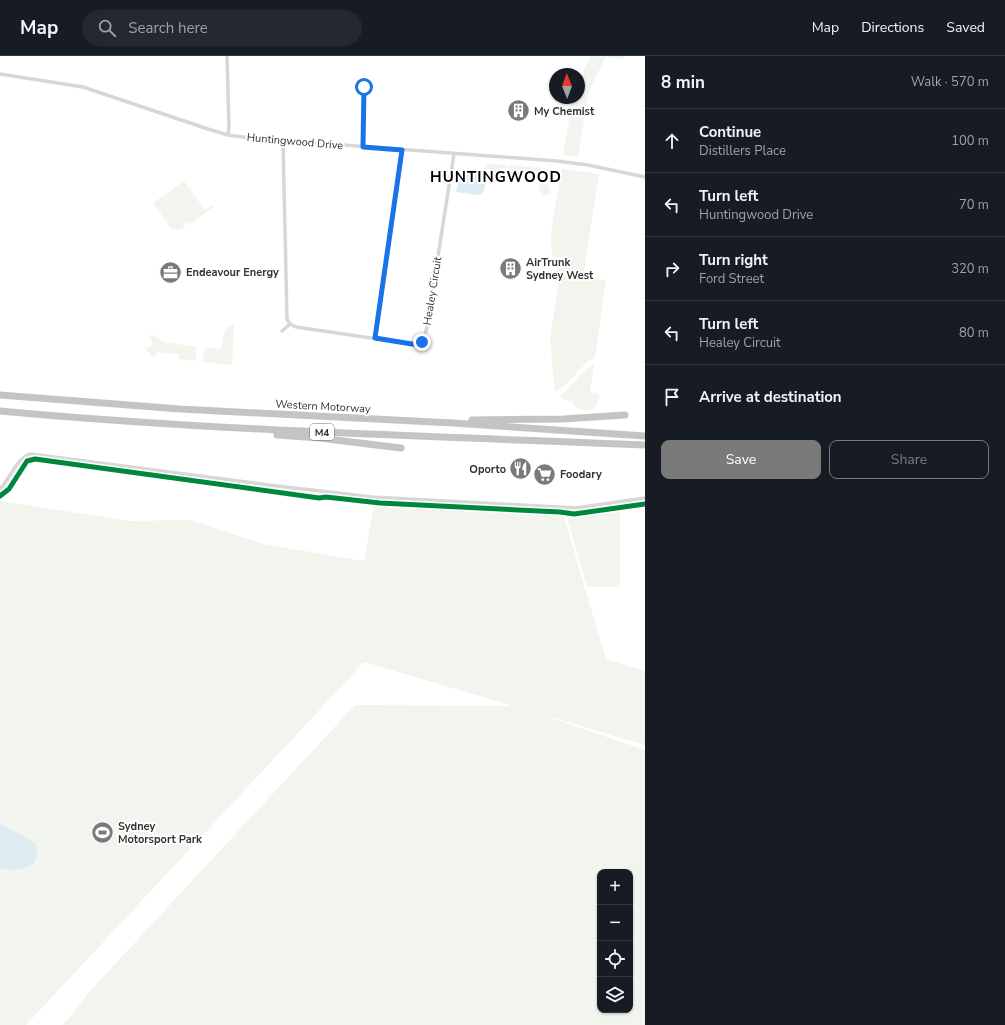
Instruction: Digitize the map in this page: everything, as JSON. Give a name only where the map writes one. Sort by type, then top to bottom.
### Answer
[{"type":"highway","name":"Western Motorway","points":[[0,395],[187,410],[453,423],[645,436]]},
{"type":"highway","name":"M4","points":[[0,411],[134,422],[234,428],[645,445]]},
{"type":"highway","points":[[453,423],[457,420],[563,419],[625,415]]},
{"type":"highway","points":[[234,428],[274,435],[319,438],[400,448]]},
{"type":"street","points":[[227,56],[228,135]]},
{"type":"street","name":"Huntingwood Drive","points":[[0,74],[83,87],[190,124],[228,135],[283,141],[568,162],[645,176]]},
{"type":"street","points":[[363,147],[364,87]]},
{"type":"street","points":[[282,331],[290,324],[287,319],[283,141]]},
{"type":"street","points":[[375,338],[402,150]]},
{"type":"street","name":"Healey Circuit","points":[[290,324],[296,327],[375,338],[419,344],[422,342],[424,338],[454,154]]},
{"type":"street","points":[[0,489],[6,483],[21,460],[27,454],[31,454],[372,497],[576,508],[645,498]]},
{"type":"shaded area","points":[[591,56],[624,56],[623,59],[606,57],[591,86],[587,101],[578,157],[563,155],[572,104],[585,104],[585,68]]},
{"type":"shaded area","points":[[488,164],[507,165],[506,169],[500,168],[500,173],[485,168]]},
{"type":"shaded area","points":[[508,165],[541,168],[541,173],[508,169]]},
{"type":"shaded area","points":[[562,169],[599,174],[583,276],[606,280],[595,358],[588,361],[566,384],[555,392],[550,339],[559,280],[552,253],[551,234]]},
{"type":"shaded area","points":[[470,172],[475,173],[485,181],[483,193],[479,195],[456,192],[460,179]]},
{"type":"shaded area","points":[[184,181],[205,210],[212,205],[213,207],[190,224],[187,222],[184,225],[185,227],[179,230],[171,228],[153,203]]},
{"type":"shaded area","points":[[540,182],[549,185],[550,191],[548,195],[542,195],[542,193],[539,192]]},
{"type":"shaded area","points":[[229,325],[234,325],[232,365],[202,362],[205,348],[221,349],[224,334]]},
{"type":"shaded area","points":[[151,334],[163,342],[197,347],[195,361],[178,359],[179,354],[156,352],[155,356],[150,356],[150,352],[147,352],[147,347],[151,347],[152,340],[149,339]]},
{"type":"shaded area","points":[[594,363],[590,392],[597,393],[600,396],[595,408],[588,410],[577,409],[572,402],[562,399],[561,396],[581,374]]},
{"type":"shaded area","points":[[0,501],[130,521],[193,521],[264,544],[364,561],[374,505],[563,514],[606,659],[645,671],[645,745],[530,711],[645,750],[645,1025],[63,1025],[90,991],[355,705],[513,706],[364,662],[26,1025],[0,1025]]},
{"type":"shaded area","points":[[620,509],[620,587],[587,587],[567,517]]},
{"type":"shaded area","points":[[0,824],[36,843],[36,859],[33,864],[22,869],[0,869]]},
{"type":"cycle path","points":[[0,496],[9,489],[27,461],[35,459],[319,498],[326,497],[380,503],[560,512],[574,514],[645,504]]},
{"type":"place","name":"My Chemist","points":[[518,111]]},
{"type":"place","name":"AirTrunk Sydney West","points":[[510,268]]},
{"type":"place","name":"Endeavour Energy","points":[[170,272]]},
{"type":"place","name":"Oporto","points":[[521,469]]},
{"type":"place","name":"Foodary","points":[[544,474]]},
{"type":"place","name":"Sydney Motorsport Park","points":[[103,832]]},
{"type":"district","name":"HUNTINGWOOD","points":[[496,177]]},
{"type":"route","points":[[364,87],[363,147],[402,150],[375,338],[412,344],[419,344],[422,342]]}]
